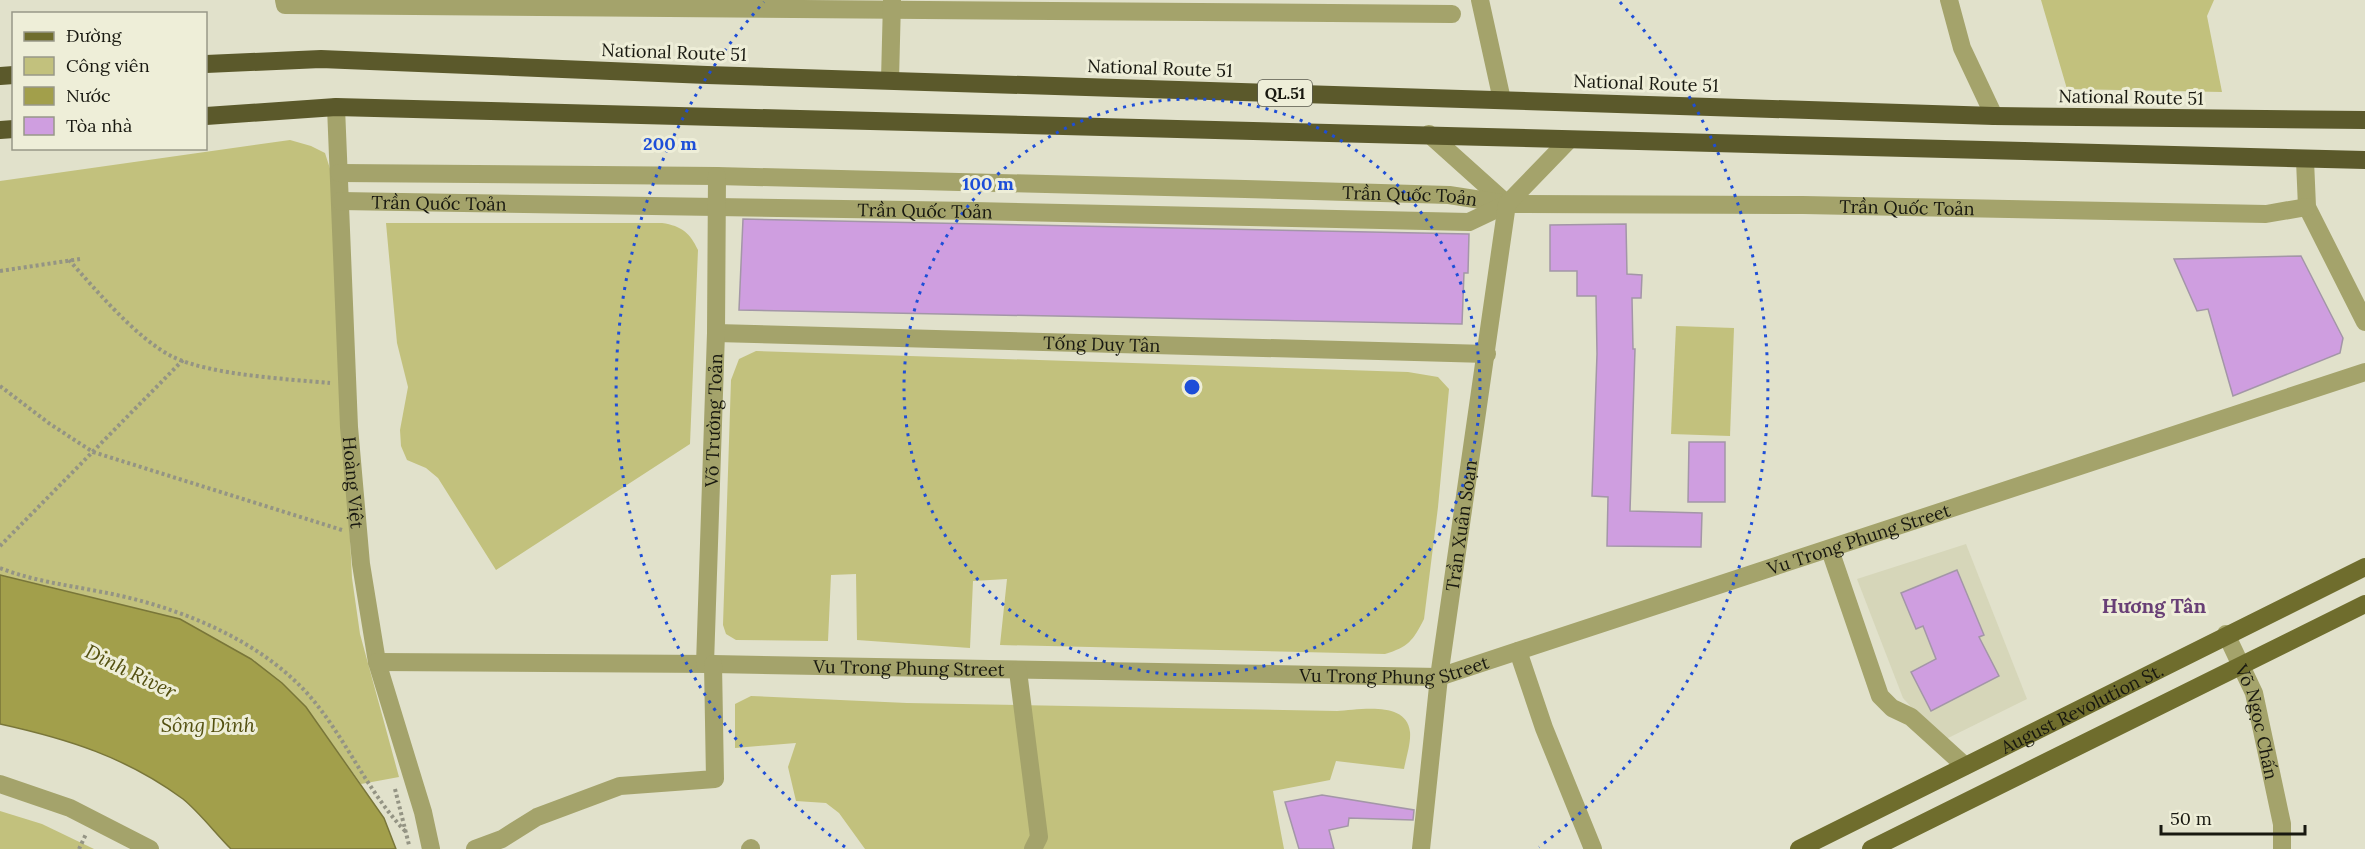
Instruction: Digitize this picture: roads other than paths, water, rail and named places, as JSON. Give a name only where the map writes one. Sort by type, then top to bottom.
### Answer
[{"type":"highway","name":"National Route 51","points":[[207,64],[321,59],[1994,116],[2365,120]]},
{"type":"highway","name":"QL.51","points":[[207,116],[336,107],[2365,160]]},
{"type":"main road","name":"August Revolution St.","points":[[1799,849],[2226,634],[2365,567]]},
{"type":"main road","name":"August Revolution St.","points":[[1871,849],[2243,667],[2365,604]]},
{"type":"street","points":[[284,0],[285,5],[892,6],[1452,14]]},
{"type":"street","points":[[1480,0],[1502,100]]},
{"type":"street","points":[[1948,0],[1962,48],[1994,116]]},
{"type":"street","points":[[890,80],[892,6]]},
{"type":"street","name":"Hoàng Việt","points":[[336,107],[351,450],[361,564],[377,662],[423,812],[431,849]]},
{"type":"street","points":[[1429,134],[1508,204],[1569,140]]},
{"type":"street","points":[[2306,160],[2307,207],[2365,322]]},
{"type":"street","name":"Trần Quốc Toản","points":[[339,173],[717,176],[1245,189],[1449,195],[1508,204],[1815,205],[2266,214],[2307,207]]},
{"type":"street","name":"Võ Trường Toản","points":[[475,849],[502,839],[537,817],[620,786],[715,780],[709,664],[717,176]]},
{"type":"street","points":[[972,182],[974,211]]},
{"type":"street","points":[[1245,189],[1245,216]]},
{"type":"street","name":"Trần Quốc Toản","points":[[340,201],[717,206],[1469,222],[1508,204]]},
{"type":"street","name":"Trần Xuân Soạn","points":[[1421,849],[1439,677],[1508,204]]},
{"type":"street","name":"Tống Duy Tân","points":[[716,333],[1487,354]]},
{"type":"street","name":"Vu Trong Phung Street","points":[[377,662],[709,664],[1439,677],[2365,372]]},
{"type":"street","points":[[1830,550],[1880,696],[1892,708],[1911,717],[1965,766]]},
{"type":"street","name":"Võ Ngọc Chấn","points":[[2226,634],[2254,693],[2282,824],[2282,849]]},
{"type":"street","points":[[1518,651],[1544,728],[1593,849]]},
{"type":"street","points":[[1018,671],[1038,837],[1033,849]]},
{"type":"street","points":[[0,784],[70,808],[150,849]]},
{"type":"water","name":"Sông Dinh","points":[[0,575],[180,619],[251,659],[282,683],[306,707],[384,818],[396,849],[231,849],[183,799],[140,772],[73,743],[0,724]]},
{"type":"district","name":"Hương Tân","points":[[2154,605]]},
{"type":"water label","name":"Dinh River","points":[[131,671]]}]
